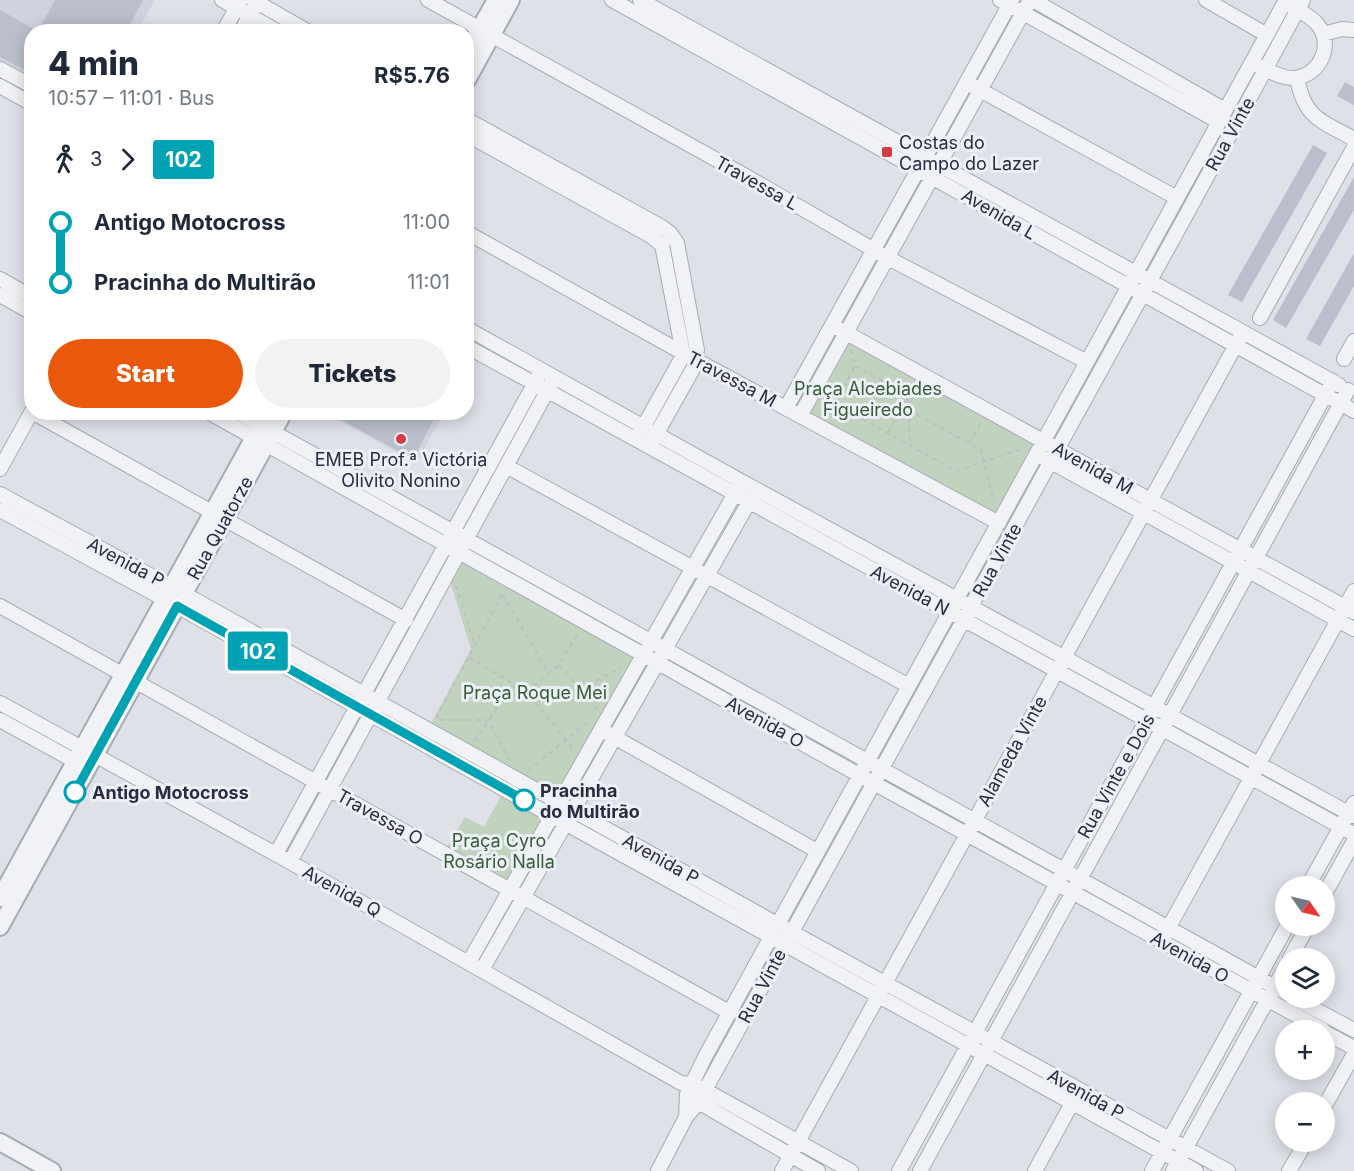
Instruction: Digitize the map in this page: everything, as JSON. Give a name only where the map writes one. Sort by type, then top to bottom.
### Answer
[{"type":"street","points":[[222,0],[239,4],[250,15],[265,24]]},
{"type":"street","name":"Travessa L","points":[[428,0],[470,24]]},
{"type":"street","points":[[474,62],[496,0]]},
{"type":"street","points":[[474,45],[511,0]]},
{"type":"street","name":"Avenida L","points":[[612,0],[694,38],[929,167],[1137,272],[1351,392]]},
{"type":"street","name":"Avenida L","points":[[640,0],[694,38]]},
{"type":"street","points":[[1206,0],[1267,35]]},
{"type":"street","points":[[245,24],[256,1],[295,24]]},
{"type":"street","points":[[1252,62],[1283,77],[1297,78],[1312,72],[1321,62],[1325,48],[1323,34],[1301,5],[1285,1]]},
{"type":"street","name":"Rua Vinte","points":[[686,1117],[687,1087],[1285,1]]},
{"type":"street","points":[[973,86],[1007,2],[1029,4],[1222,116]]},
{"type":"street","points":[[228,24],[239,4]]},
{"type":"street","points":[[800,416],[888,258],[929,167],[973,86],[1029,4]]},
{"type":"street","name":"Rua Vinte","points":[[658,1171],[686,1117],[698,1103],[965,620],[1301,5]]},
{"type":"street","name":"Travessa L","points":[[474,26],[744,175],[888,258],[1087,363]]},
{"type":"street","points":[[1323,34],[1342,29],[1354,30]]},
{"type":"street","points":[[0,69],[24,82]]},
{"type":"street","points":[[1297,78],[1301,98],[1307,108],[1319,119],[1354,139]]},
{"type":"street","points":[[0,86],[24,100]]},
{"type":"street","points":[[973,86],[1177,198]]},
{"type":"street","points":[[474,124],[664,237]]},
{"type":"street","points":[[474,138],[677,243],[697,350],[696,359],[694,367],[649,447]]},
{"type":"street","points":[[1260,318],[1354,147]]},
{"type":"street","points":[[786,408],[874,250],[929,167]]},
{"type":"street","name":"Avenida L","points":[[929,167],[1128,287],[1354,411]]},
{"type":"street","name":"Travessa M","points":[[474,236],[683,353],[999,523]]},
{"type":"street","points":[[640,433],[681,361],[683,353],[664,237]]},
{"type":"street","points":[[0,279],[24,292]]},
{"type":"street","points":[[0,295],[24,308]]},
{"type":"street","name":"Avenida M","points":[[832,325],[1349,609]]},
{"type":"street","name":"Avenida N","points":[[474,332],[555,377],[640,433],[649,447],[1354,834]]},
{"type":"street","name":"Alameda Vinte","points":[[782,1171],[1243,332]]},
{"type":"street","points":[[1344,359],[1354,341]]},
{"type":"street","name":"Avenida N","points":[[474,350],[541,387],[640,433],[656,434],[1259,764],[1352,811]]},
{"type":"street","points":[[276,854],[406,620],[457,546],[506,466],[541,387],[542,370]]},
{"type":"street","points":[[290,862],[450,568],[457,546],[453,532],[541,387],[555,377]]},
{"type":"street","name":"Rua Vinte e Dois","points":[[899,1171],[1333,381]]},
{"type":"street","name":"Rua Vinte e Dois","points":[[920,1171],[1341,404],[1351,392]]},
{"type":"street","points":[[0,469],[27,420]]},
{"type":"street","points":[[45,420],[406,620]]},
{"type":"street","name":"Avenida O","points":[[232,420],[264,431],[453,532]]},
{"type":"street","name":"Avenida O","points":[[248,420],[457,546],[510,581],[644,655],[662,656],[866,762],[1275,986]]},
{"type":"street","name":"Rua Quatorze","points":[[2,921],[85,758],[264,431],[276,420]]},
{"type":"street","name":"Avenida M","points":[[1037,454],[1354,629]]},
{"type":"street","points":[[506,466],[909,686]]},
{"type":"street","points":[[469,962],[584,761],[603,721],[644,655],[741,481]]},
{"type":"street","points":[[482,970],[757,489]]},
{"type":"street","name":"Avenida P","points":[[0,494],[371,714],[477,774],[631,859],[774,930]]},
{"type":"street","name":"Avenida P","points":[[0,510],[175,596],[365,694],[467,750],[639,846],[774,930],[881,989],[968,1045],[1162,1152],[1175,1166],[1196,1171]]},
{"type":"street","name":"Avenida O","points":[[457,546],[651,642],[662,656],[859,776],[1304,1020]]},
{"type":"street","points":[[1161,941],[1338,620],[1349,609],[1354,591]]},
{"type":"street","name":"Travessa O","points":[[0,606],[729,1012]]},
{"type":"street","name":"Avenida Q","points":[[0,703],[85,758]]},
{"type":"street","name":"Avenida Q","points":[[0,720],[85,758],[276,854],[687,1087],[705,1090],[851,1171]]},
{"type":"street","points":[[603,721],[615,738],[817,851]]},
{"type":"street","name":"Rua Quatorze","points":[[0,898],[85,758]]},
{"type":"street","points":[[477,774],[484,760]]},
{"type":"street","points":[[1314,876],[1352,811]]},
{"type":"street","points":[[1335,876],[1354,841]]},
{"type":"street","points":[[631,859],[639,846]]},
{"type":"street","points":[[1152,1171],[1281,936]]},
{"type":"street","name":"Avenida P","points":[[881,989],[975,1032],[1228,1171]]},
{"type":"street","points":[[1175,1166],[1267,1000],[1275,993]]},
{"type":"street","points":[[1313,1008],[1354,1030]]},
{"type":"street","name":"Avenida O","points":[[1335,1037],[1354,1048]]},
{"type":"street","points":[[1332,1092],[1354,1054]]},
{"type":"street","name":"Avenida Q","points":[[687,1087],[698,1103],[818,1171]]},
{"type":"street","points":[[1035,1171],[1072,1103]]},
{"type":"street","points":[[0,1142],[52,1171]]},
{"type":"street","points":[[1289,1171],[1300,1152]]},
{"type":"path","points":[[909,396],[855,366],[835,404],[956,471],[1044,441]]},
{"type":"path","points":[[908,367],[910,445]]},
{"type":"path","points":[[888,433],[909,396]]},
{"type":"path","points":[[909,410],[981,450],[999,523]]},
{"type":"path","points":[[969,443],[987,410]]},
{"type":"path","points":[[450,568],[475,646]]},
{"type":"path","points":[[488,720],[434,720],[510,581]]},
{"type":"path","points":[[503,595],[549,674]]},
{"type":"path","points":[[527,692],[559,665],[585,622]]},
{"type":"path","points":[[580,689],[644,655]]},
{"type":"path","points":[[468,657],[527,692],[584,761]]},
{"type":"path","points":[[488,720],[519,779],[566,740],[603,721],[559,665]]},
{"type":"path","points":[[467,750],[514,684]]},
{"type":"shaded area","points":[[0,0],[155,0],[141,24],[24,24],[24,77],[0,64]]},
{"type":"shaded area","name":"EMEB Prof.ª Victória Olivito Nonino","points":[[338,420],[440,420],[416,463]]},
{"type":"green space","name":"Praça Alcebiades Figueiredo","points":[[846,333],[1044,441],[999,523],[800,416]]},
{"type":"green space","name":"Praça Roque Mei","points":[[459,552],[644,655],[560,802],[428,729],[471,649],[448,574]]},
{"type":"green space","name":"Praça Cyro Rosário Nalla","points":[[505,789],[553,816],[510,890],[444,853],[465,817],[484,827]]},
{"type":"building","points":[[55,0],[143,0],[130,24],[42,24]]},
{"type":"building","points":[[0,10],[25,24],[24,70],[0,57]]},
{"type":"building","points":[[1345,82],[1354,87],[1354,105],[1337,96]]},
{"type":"building","points":[[1313,145],[1327,153],[1242,302],[1228,295]]},
{"type":"building","points":[[1354,177],[1354,210],[1286,328],[1273,320]]},
{"type":"building","points":[[1354,253],[1354,286],[1320,346],[1306,339]]},
{"type":"building","points":[[342,420],[434,420],[413,459]]},
{"type":"bus line","name":"102","points":[[75,792],[177,606],[524,800]]},
{"type":"place","name":"Costas do Campo do Lazer","points":[[887,152]]},
{"type":"place","name":"EMEB Prof.ª Victória Olivito Nonino","points":[[401,439]]},
{"type":"place","name":"Antigo Motocross","points":[[75,792]]},
{"type":"place","name":"Pracinha do Multirão","points":[[524,800]]}]
